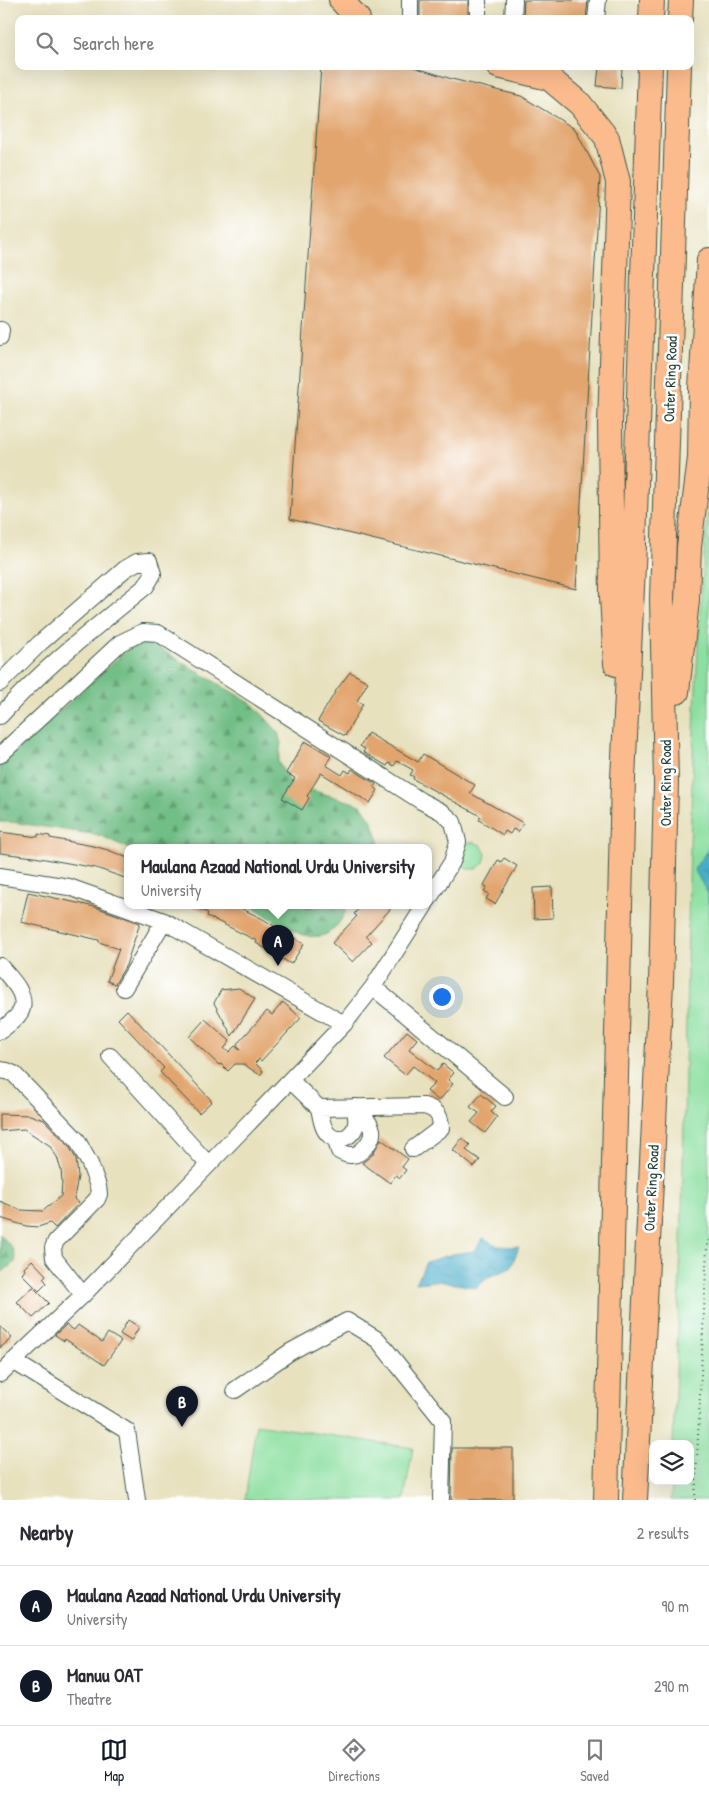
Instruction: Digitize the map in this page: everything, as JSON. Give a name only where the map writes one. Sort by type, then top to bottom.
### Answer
[{"type":"highway","points":[[341,0],[354,15]]},
{"type":"highway","points":[[651,15],[652,0]]},
{"type":"highway","points":[[680,15],[681,0]]},
{"type":"highway","points":[[515,70],[549,78],[580,104],[607,138],[618,182],[610,424],[623,545],[623,779],[606,1500]]},
{"type":"highway","name":"Outer Ring Road","points":[[623,545],[650,70]]},
{"type":"highway","name":"Outer Ring Road","points":[[635,1500],[661,983],[666,783],[662,599],[679,70]]},
{"type":"highway","points":[[666,783],[687,600],[689,547],[700,458],[701,388],[709,260]]},
{"type":"highway","points":[[700,458],[709,431]]},
{"type":"street","points":[[410,0],[410,15]]},
{"type":"street","points":[[478,0],[478,15]]},
{"type":"street","points":[[514,0],[514,15]]},
{"type":"street","points":[[596,15],[598,0]]},
{"type":"street","points":[[0,330],[0,337]]},
{"type":"street","points":[[0,683],[40,643],[125,570],[137,562],[150,562],[153,574],[146,586],[57,660],[24,690],[0,716]]},
{"type":"street","points":[[0,756],[120,643],[143,632],[158,633],[442,812],[453,822],[458,842],[452,862],[432,894]]},
{"type":"street","points":[[0,876],[68,887],[124,907]]},
{"type":"street","points":[[130,909],[164,921],[344,1024]]},
{"type":"street","points":[[0,1374],[82,1295],[344,1024],[373,987],[422,909]]},
{"type":"street","points":[[124,988],[164,921]]},
{"type":"street","points":[[0,966],[20,991],[22,1000],[22,1009],[18,1016],[0,1031]]},
{"type":"street","points":[[373,987],[505,1097]]},
{"type":"street","points":[[110,1056],[208,1164]]},
{"type":"street","points":[[0,1070],[14,1074],[77,1140],[90,1164],[99,1194],[56,1241],[52,1248],[54,1258],[82,1295]]},
{"type":"street","points":[[290,1080],[319,1108],[324,1128],[329,1135],[336,1139],[346,1138],[353,1132],[356,1123],[355,1107]]},
{"type":"street","points":[[319,1108],[424,1106],[433,1108],[441,1121],[441,1128],[413,1149]]},
{"type":"street","points":[[235,1390],[290,1352],[347,1321],[378,1340],[443,1421],[440,1500]]},
{"type":"street","points":[[13,1361],[127,1431],[137,1500]]},
{"type":"path","points":[[696,1500],[707,1247],[709,1240]]},
{"type":"green space","points":[[709,492],[709,1500],[671,1500],[672,1485],[694,1485],[694,1440],[673,1440],[681,1239],[693,761],[702,582]]},
{"type":"green space","points":[[139,639],[147,641],[252,704],[278,732],[281,744],[278,762],[291,784],[361,805],[372,821],[380,844],[124,844],[124,846],[99,835],[0,822],[0,765]]},
{"type":"green space","points":[[472,842],[481,845],[486,854],[484,863],[476,869],[467,869],[460,863],[463,845]]},
{"type":"green space","points":[[256,909],[346,909],[339,923],[328,933],[317,936],[304,935],[277,922]]},
{"type":"green space","points":[[0,1234],[13,1249],[16,1261],[0,1274]]},
{"type":"green space","points":[[256,1424],[413,1448],[404,1500],[245,1500]]},
{"type":"water","points":[[709,848],[709,917],[708,894],[694,869]]},
{"type":"water","points":[[483,1238],[498,1246],[519,1247],[511,1268],[486,1278],[477,1288],[438,1281],[416,1283],[426,1262],[452,1254],[474,1251]]},
{"type":"building","points":[[420,0],[468,0],[468,15],[420,15]]},
{"type":"building","points":[[524,0],[588,0],[586,15],[523,15]]},
{"type":"building","points":[[321,70],[423,70],[521,96],[575,129],[600,177],[576,589],[290,519]]},
{"type":"building","points":[[599,70],[622,70],[621,88],[597,86]]},
{"type":"building","points":[[350,672],[368,682],[357,701],[363,704],[345,736],[318,721],[337,689]]},
{"type":"building","points":[[368,733],[418,762],[423,754],[475,785],[470,793],[523,823],[518,832],[513,829],[510,834],[505,831],[503,835],[479,820],[481,817],[477,814],[413,779],[414,777],[410,775],[413,770],[397,761],[394,766],[389,763],[387,766],[363,752],[365,749],[360,746]]},
{"type":"building","points":[[305,741],[331,756],[326,765],[342,775],[345,770],[350,773],[352,769],[376,784],[374,787],[378,790],[370,803],[321,773],[307,796],[309,798],[302,810],[282,798],[295,778],[286,773]]},
{"type":"building","points":[[0,832],[38,837],[38,834],[50,836],[50,838],[93,846],[124,856],[124,878],[96,868],[0,853]]},
{"type":"building","points":[[504,858],[517,866],[495,904],[486,899],[489,894],[484,891],[487,887],[484,885],[498,860],[501,862]]},
{"type":"building","points":[[552,887],[553,918],[534,919],[533,888]]},
{"type":"building","points":[[28,892],[95,907],[140,923],[126,965],[115,984],[107,981],[119,949],[99,942],[99,940],[21,922]]},
{"type":"building","points":[[199,909],[242,909],[304,944],[291,964],[256,943],[257,941],[207,916],[208,913]]},
{"type":"building","points":[[358,909],[390,909],[366,936],[372,942],[353,962],[332,943],[357,916],[354,914]]},
{"type":"building","points":[[239,988],[255,999],[232,1036],[214,1003],[221,990]]},
{"type":"building","points":[[283,1002],[301,1018],[261,1061],[259,1059],[255,1063],[263,1071],[260,1075],[243,1064],[235,1064],[228,1071],[189,1037],[205,1019],[230,1041],[224,1049],[229,1052],[235,1046],[240,1050],[237,1044],[267,1011],[272,1015]]},
{"type":"building","points":[[127,1010],[212,1101],[199,1113],[160,1072],[164,1068],[118,1019]]},
{"type":"building","points":[[407,1031],[417,1039],[409,1049],[437,1071],[443,1064],[454,1073],[448,1080],[453,1084],[439,1101],[427,1091],[435,1083],[413,1066],[405,1075],[384,1058]]},
{"type":"building","points":[[481,1094],[496,1106],[491,1112],[497,1117],[485,1133],[471,1122],[479,1113],[470,1107]]},
{"type":"building","points":[[0,1114],[30,1115],[44,1120],[69,1146],[76,1159],[78,1176],[74,1199],[79,1203],[55,1228],[50,1223],[38,1227],[26,1226],[0,1218],[0,1201],[20,1210],[43,1211],[61,1196],[62,1182],[57,1157],[49,1145],[24,1129],[0,1131]]},
{"type":"building","points":[[462,1138],[470,1145],[466,1150],[480,1160],[474,1167],[453,1150]]},
{"type":"building","points":[[381,1139],[408,1159],[402,1167],[406,1170],[400,1178],[396,1175],[390,1183],[362,1163],[372,1155]]},
{"type":"building","points":[[32,1260],[46,1275],[43,1278],[47,1283],[39,1291],[22,1274],[25,1270],[24,1268]]},
{"type":"building","points":[[33,1287],[49,1303],[33,1318],[17,1302]]},
{"type":"building","points":[[128,1320],[139,1327],[131,1341],[120,1334]]},
{"type":"building","points":[[66,1325],[74,1330],[78,1325],[102,1342],[108,1333],[121,1341],[104,1365],[65,1339],[64,1341],[55,1335]]},
{"type":"building","points":[[0,1326],[12,1338],[0,1348]]},
{"type":"building","points":[[452,1448],[513,1448],[513,1500],[451,1500]]},
{"type":"place","name":"Maulana Azaad National Urdu University","points":[[278,966]]},
{"type":"place","name":"Manuu OAT","points":[[182,1427]]}]
